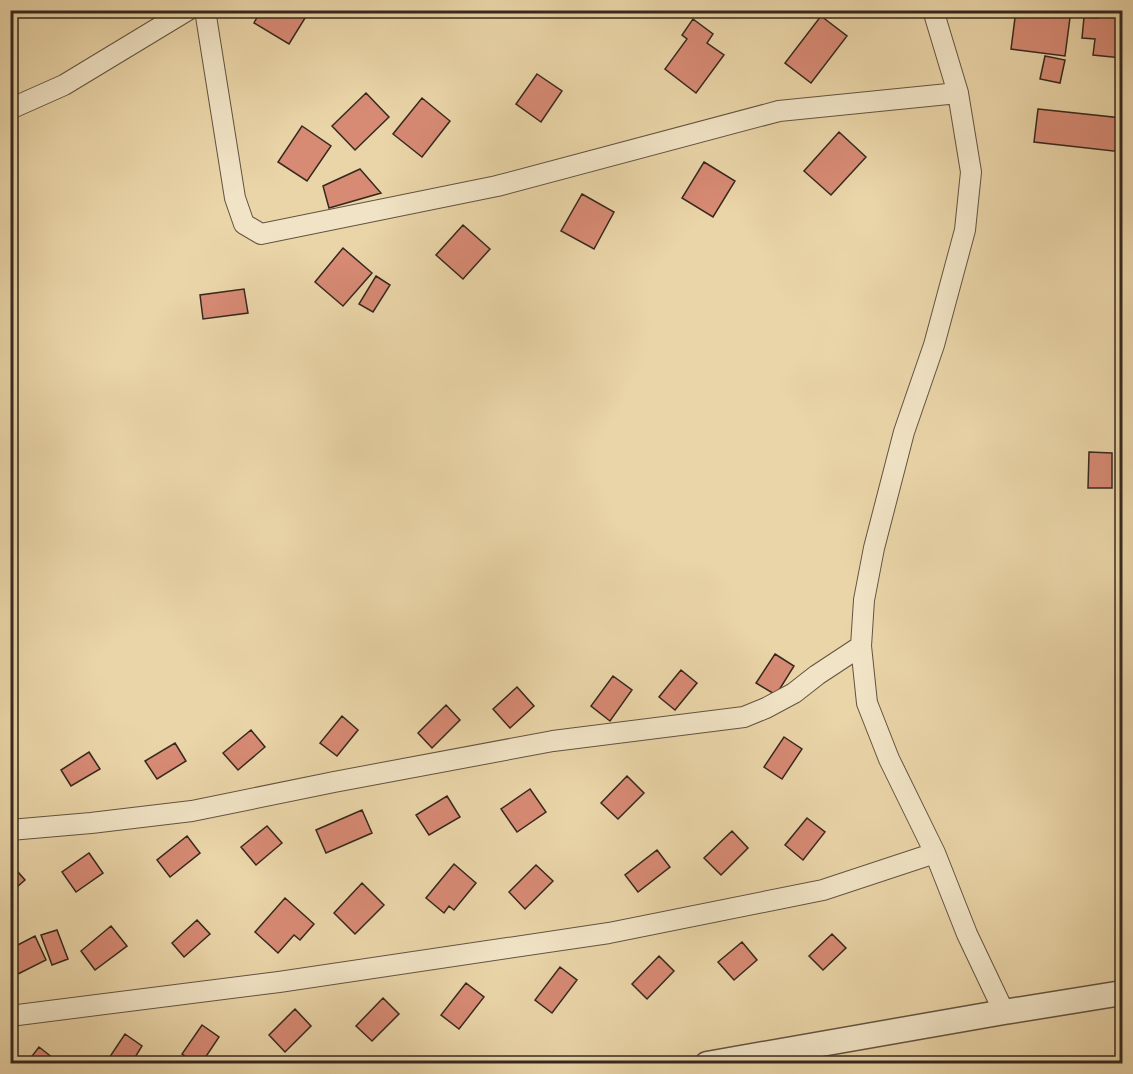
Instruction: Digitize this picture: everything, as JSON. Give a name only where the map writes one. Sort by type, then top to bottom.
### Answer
[{"type":"street","points":[[10,109],[64,85],[188,10]]},
{"type":"street","points":[[205,10],[235,198],[244,224],[261,234],[497,186],[779,111],[958,93]]},
{"type":"street","points":[[933,10],[958,93],[971,172],[965,230],[934,345],[904,432],[874,548],[864,600],[861,646],[867,703],[889,759],[934,853],[967,934],[1005,1012]]},
{"type":"street","points":[[10,830],[192,811],[553,741],[744,717],[794,693],[861,646]]},
{"type":"street","points":[[10,1016],[279,982],[609,933],[823,890],[934,853]]},
{"type":"street","points":[[707,1064],[1122,993]]},
{"type":"building","points":[[261,10],[310,10],[289,44],[254,23]]},
{"type":"building","points":[[1016,10],[1071,10],[1065,56],[1011,49]]},
{"type":"building","points":[[1085,10],[1122,10],[1122,15]]},
{"type":"building","points":[[1099,15],[1122,18],[1122,58],[1093,55],[1095,39],[1082,38],[1084,17],[1097,18]]},
{"type":"building","points":[[821,16],[847,36],[811,83],[785,63]]},
{"type":"building","points":[[693,19],[713,34],[707,43],[724,55],[696,93],[665,69],[687,39],[682,35]]},
{"type":"building","points":[[1045,56],[1065,60],[1060,83],[1040,79]]},
{"type":"building","points":[[537,74],[562,91],[541,122],[516,104]]},
{"type":"building","points":[[366,93],[389,117],[355,150],[332,126]]},
{"type":"building","points":[[422,98],[450,121],[422,157],[393,134]]},
{"type":"building","points":[[1038,109],[1122,118],[1122,152],[1034,142]]},
{"type":"building","points":[[302,126],[331,146],[307,181],[278,162]]},
{"type":"building","points":[[839,132],[866,157],[831,195],[804,171]]},
{"type":"building","points":[[704,162],[735,181],[713,217],[682,198]]},
{"type":"building","points":[[360,169],[381,193],[329,208],[323,186]]},
{"type":"building","points":[[582,194],[614,212],[594,249],[561,231]]},
{"type":"building","points":[[463,225],[490,249],[463,279],[436,255]]},
{"type":"building","points":[[343,248],[372,273],[343,306],[315,282]]},
{"type":"building","points":[[376,276],[390,285],[373,312],[359,304]]},
{"type":"building","points":[[244,289],[248,313],[203,319],[200,295]]},
{"type":"building","points":[[1089,452],[1112,453],[1112,488],[1088,488]]},
{"type":"building","points":[[775,654],[794,666],[776,695],[756,683]]},
{"type":"building","points":[[681,670],[697,683],[675,710],[659,697]]},
{"type":"building","points":[[613,676],[632,690],[610,721],[591,706]]},
{"type":"building","points":[[517,687],[534,706],[510,728],[493,709]]},
{"type":"building","points":[[446,705],[460,720],[432,748],[418,733]]},
{"type":"building","points":[[342,716],[358,730],[337,756],[320,743]]},
{"type":"building","points":[[251,730],[265,747],[238,770],[223,753]]},
{"type":"building","points":[[784,737],[802,749],[782,779],[764,767]]},
{"type":"building","points":[[175,743],[186,761],[157,779],[145,761]]},
{"type":"building","points":[[89,752],[100,769],[71,786],[61,770]]},
{"type":"building","points":[[627,776],[644,793],[618,819],[601,803]]},
{"type":"building","points":[[530,789],[546,812],[517,832],[501,809]]},
{"type":"building","points":[[447,796],[460,817],[429,835],[416,815]]},
{"type":"building","points":[[362,810],[372,833],[326,853],[316,830]]},
{"type":"building","points":[[807,818],[825,832],[803,860],[785,845]]},
{"type":"building","points":[[267,826],[282,843],[256,865],[241,847]]},
{"type":"building","points":[[732,831],[748,848],[721,875],[704,858]]},
{"type":"building","points":[[187,836],[200,853],[170,877],[157,860]]},
{"type":"building","points":[[657,850],[670,867],[638,892],[625,875]]},
{"type":"building","points":[[89,853],[103,873],[76,892],[62,872]]},
{"type":"building","points":[[454,864],[476,883],[454,910],[449,906],[444,913],[426,898]]},
{"type":"building","points":[[10,865],[25,880],[10,893]]},
{"type":"building","points":[[536,865],[553,881],[525,909],[509,892]]},
{"type":"building","points":[[362,883],[384,905],[355,934],[334,913]]},
{"type":"building","points":[[285,898],[314,924],[300,940],[294,935],[278,953],[255,932]]},
{"type":"building","points":[[197,920],[210,934],[184,957],[172,943]]},
{"type":"building","points":[[111,926],[127,946],[95,970],[81,951]]},
{"type":"building","points":[[57,930],[68,959],[52,965],[41,935]]},
{"type":"building","points":[[832,934],[846,948],[823,970],[809,956]]},
{"type":"building","points":[[35,936],[46,960],[12,977],[10,975],[10,949]]},
{"type":"building","points":[[742,942],[757,960],[734,980],[718,962]]},
{"type":"building","points":[[659,956],[674,971],[647,999],[632,984]]},
{"type":"building","points":[[560,967],[577,980],[552,1013],[535,1000]]},
{"type":"building","points":[[466,983],[484,997],[459,1029],[441,1015]]},
{"type":"building","points":[[383,998],[399,1014],[372,1041],[356,1026]]},
{"type":"building","points":[[295,1009],[311,1026],[285,1052],[269,1035]]},
{"type":"building","points":[[202,1025],[219,1037],[201,1064],[196,1064],[182,1054]]},
{"type":"building","points":[[125,1034],[142,1046],[131,1064],[105,1064]]},
{"type":"building","points":[[39,1047],[58,1062],[57,1064],[26,1064]]},
{"type":"building","points":[[176,1058],[176,1064],[163,1064],[163,1059]]}]
